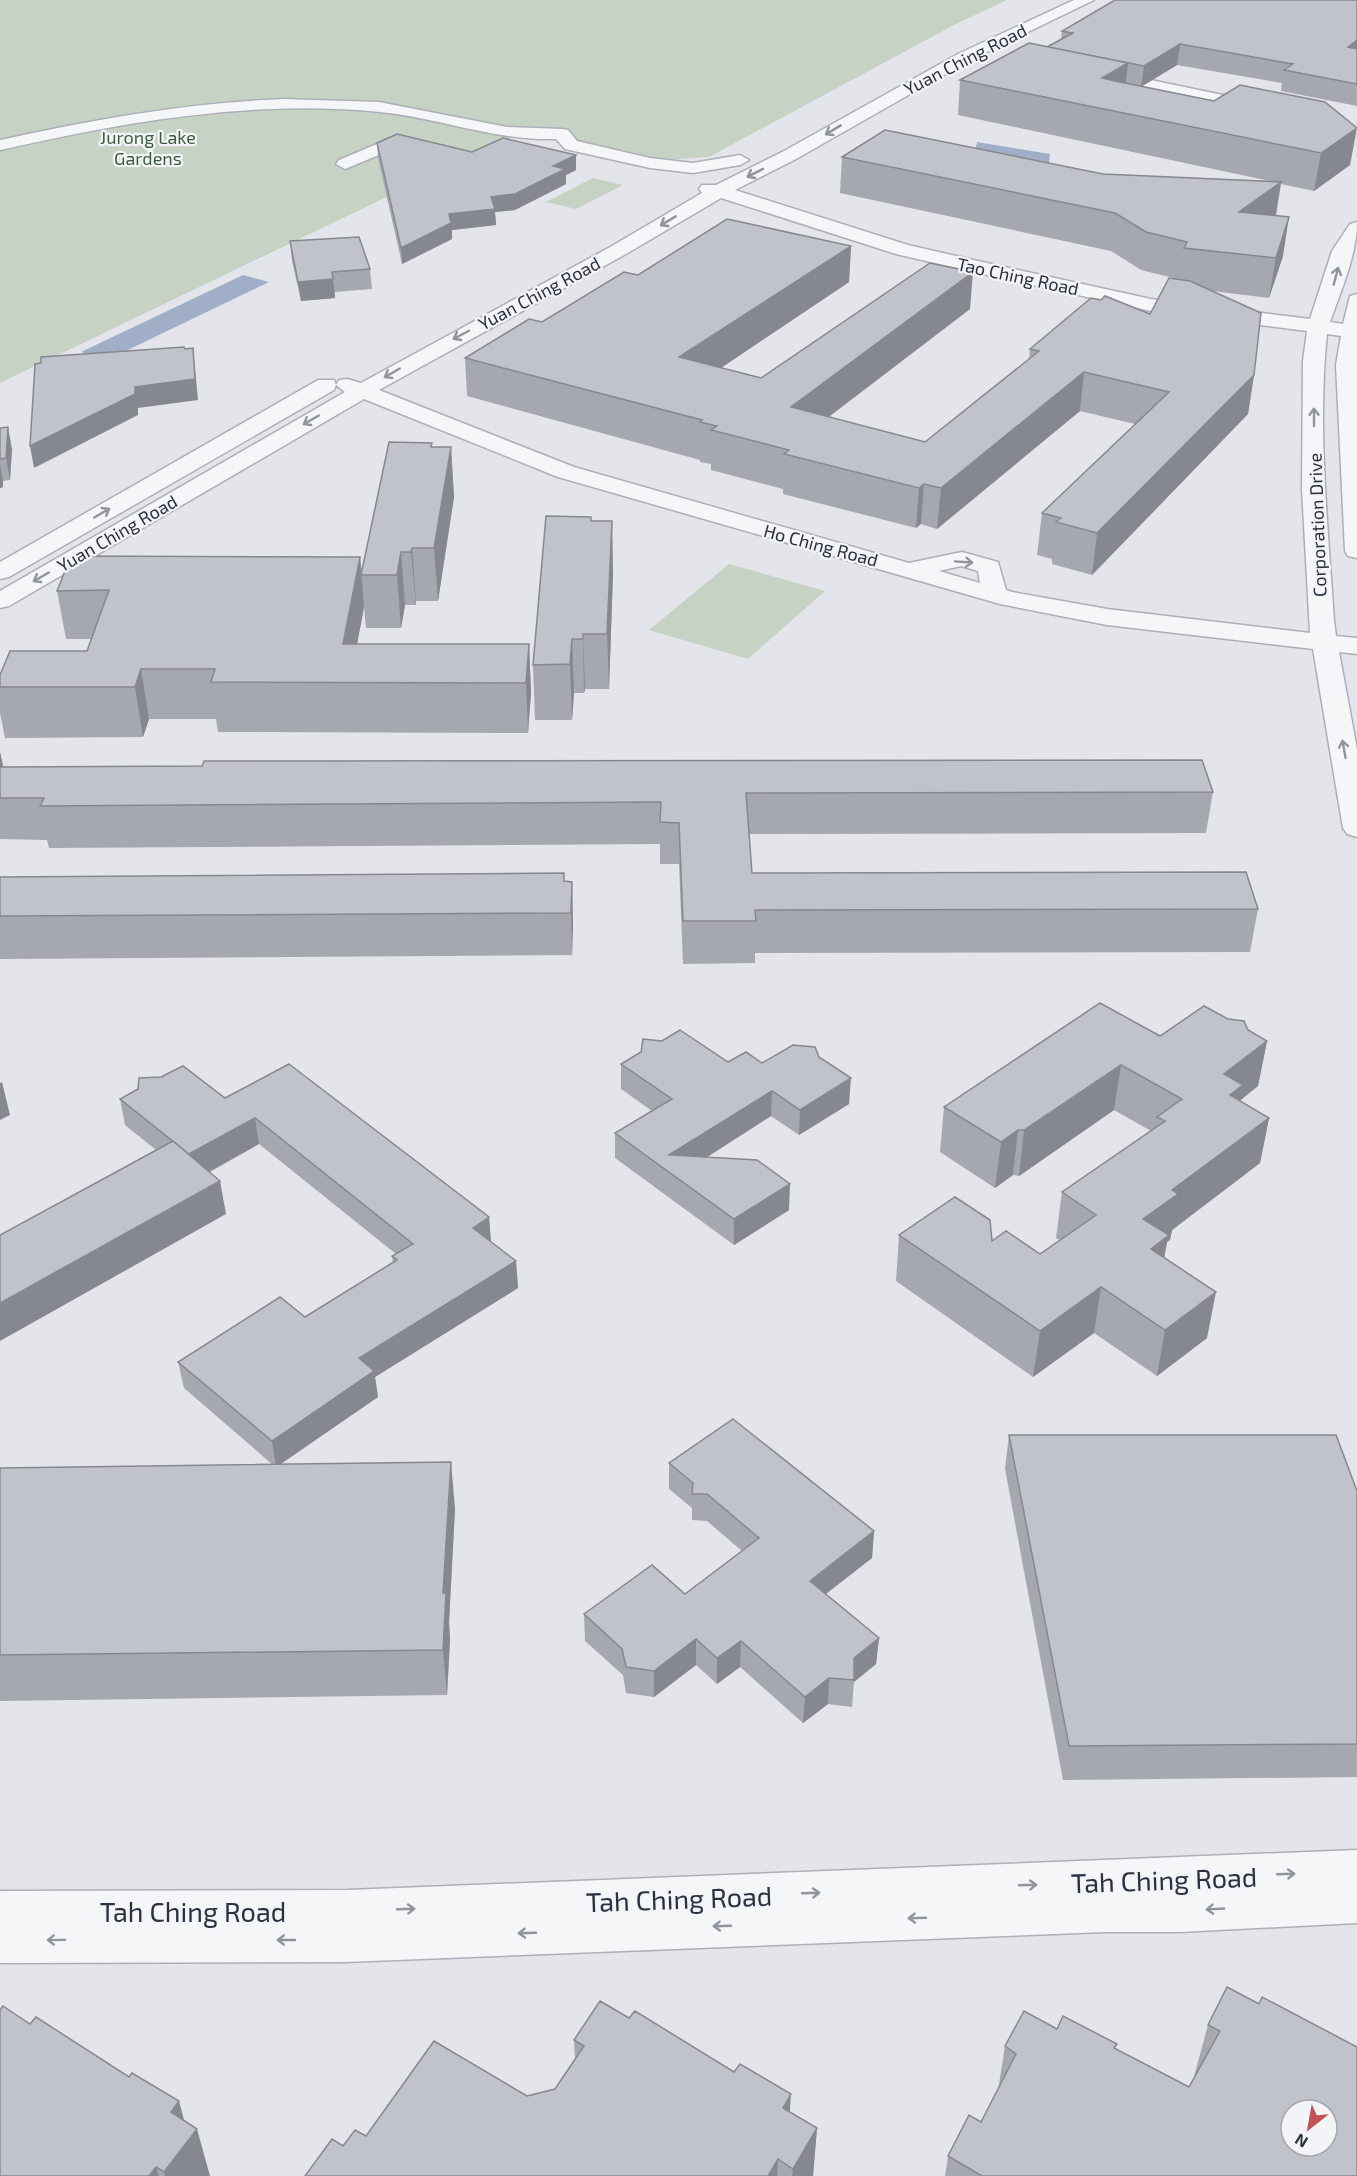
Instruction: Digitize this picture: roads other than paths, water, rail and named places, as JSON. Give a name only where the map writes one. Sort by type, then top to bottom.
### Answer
[{"type":"street","name":"Yuan Ching Road","points":[[982,56],[944,49],[1050,0]]},
{"type":"street","name":"Yuan Ching Road","points":[[0,601],[83,553],[359,380],[619,250],[718,191],[1086,0]]},
{"type":"street","points":[[1088,77],[1277,116]]},
{"type":"street","points":[[0,145],[113,120],[173,111],[311,104],[436,115],[498,131],[530,135],[562,134],[565,141],[571,145],[650,163],[693,168],[740,160]]},
{"type":"street","points":[[345,164],[407,134],[403,111]]},
{"type":"street","points":[[396,141],[420,146]]},
{"type":"street","points":[[692,185],[756,150]]},
{"type":"street","name":"Tao Ching Road","points":[[650,163],[692,185],[718,191],[903,250],[1151,305],[1352,330]]},
{"type":"street","name":"Corporation Drive","points":[[1357,228],[1342,251],[1335,280],[1318,326],[1314,361],[1314,489],[1325,643],[1357,828]]},
{"type":"street","name":"Corporation Drive","points":[[1357,300],[1347,365],[1357,551]]},
{"type":"street","points":[[1134,322],[1151,305]]},
{"type":"street","name":"Yuan Ching Road","points":[[0,572],[335,380]]},
{"type":"street","name":"Ho Ching Road","points":[[335,380],[359,380],[566,472],[995,595],[1107,617],[1357,646]]},
{"type":"street","points":[[51,543],[83,553]]},
{"type":"street","name":"Tah Ching Road","points":[[0,1912],[348,1911],[1357,1871]]},
{"type":"street","name":"Tah Ching Road","points":[[0,1941],[345,1940],[1105,1911],[1180,1911],[1357,1902]]},
{"type":"water","points":[[977,142],[1050,154],[1049,163],[975,151]]},
{"type":"water","points":[[243,275],[269,282],[107,360],[81,352]]},
{"type":"park label","name":"Jurong Lake Gardens","points":[[148,147]]}]
